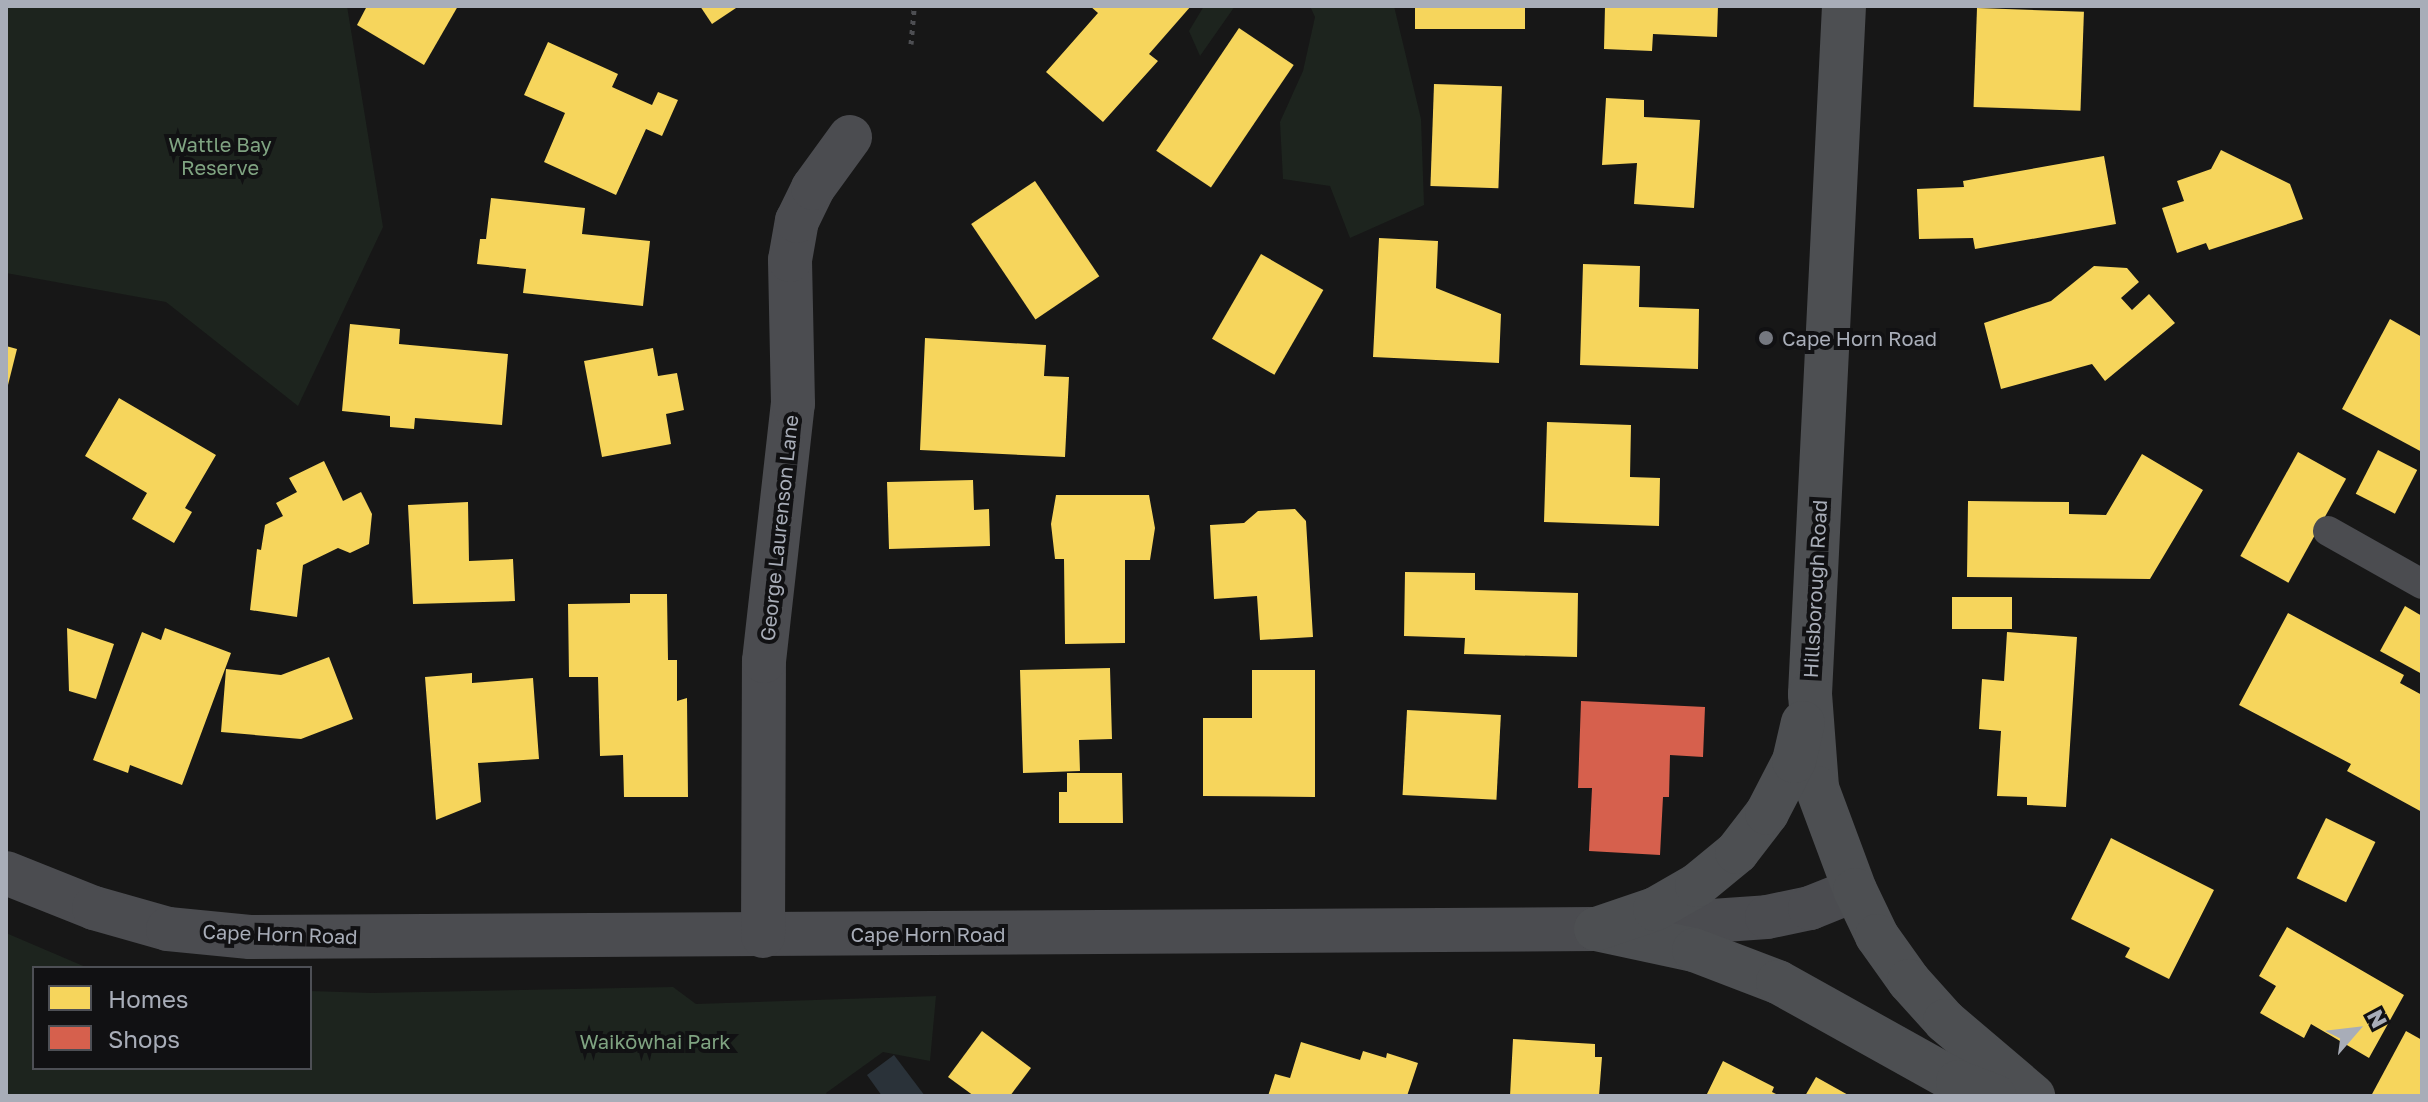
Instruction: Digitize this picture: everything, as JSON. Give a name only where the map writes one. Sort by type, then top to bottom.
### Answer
[{"type":"main road","name":"Hillsborough Road","points":[[1844,6],[1810,694],[1817,788],[1855,890],[1877,936],[1909,981],[1945,1021],[2033,1096]]},
{"type":"main road","points":[[1596,929],[1655,909],[1697,885],[1737,852],[1767,813],[1794,761],[1810,694]]},
{"type":"main road","points":[[1596,929],[1694,950],[1778,982],[1958,1082],[1994,1096]]},
{"type":"street","name":"George Laurenson Lane","points":[[763,936],[764,661],[793,404],[790,260],[797,221],[807,199],[827,165],[850,137]]},
{"type":"street","name":"Cape Horn Road","points":[[6,873],[94,908],[168,929],[250,937],[1596,929],[1767,917],[1810,908],[1855,890]]},
{"type":"lane","points":[[2328,531],[2422,584]]},
{"type":"path","points":[[911,44],[914,6]]},
{"type":"green space","name":"Wattle Bay Reserve","points":[[6,6],[347,6],[383,227],[298,406],[166,302],[6,273]]},
{"type":"green space","points":[[1204,6],[1235,6],[1200,56],[1189,31]]},
{"type":"green space","points":[[1310,6],[1394,6],[1421,119],[1424,205],[1350,238],[1330,186],[1283,179],[1280,122],[1303,71],[1315,17]]},
{"type":"green space","name":"Waikōwhai Park","points":[[6,933],[83,966],[32,966],[32,1070],[312,1070],[312,991],[372,993],[673,987],[696,1004],[936,996],[930,1061],[883,1052],[826,1093],[828,1096],[6,1096]]},
{"type":"shaded area","points":[[894,1055],[925,1096],[882,1096],[867,1075]]},
{"type":"building: Homes","points":[[367,6],[458,6],[424,65],[357,25]]},
{"type":"building: Homes","points":[[700,6],[739,6],[712,24]]},
{"type":"building: Homes","points":[[1090,6],[1191,6],[1149,54],[1158,61],[1103,122],[1046,72],[1098,13]]},
{"type":"building: Homes","points":[[1415,6],[1525,6],[1525,29],[1415,29]]},
{"type":"building: Homes","points":[[1605,6],[1718,6],[1717,37],[1653,34],[1652,51],[1604,49]]},
{"type":"building: Homes","points":[[1977,8],[2084,12],[2080,111],[1974,107]]},
{"type":"building: Homes","points":[[1239,28],[1294,65],[1211,188],[1156,151]]},
{"type":"building: Homes","points":[[548,42],[618,74],[612,87],[652,105],[658,92],[678,100],[662,136],[646,129],[616,195],[544,162],[565,113],[524,95]]},
{"type":"building: Homes","points":[[1434,84],[1502,86],[1498,188],[1430,186]]},
{"type":"building: Homes","points":[[1606,98],[1644,100],[1644,117],[1700,120],[1694,208],[1634,204],[1637,163],[1602,165]]},
{"type":"building: Homes","points":[[2221,150],[2290,184],[2303,219],[2209,250],[2206,243],[2177,253],[2162,208],[2184,201],[2177,181],[2211,169]]},
{"type":"building: Homes","points":[[2104,156],[2116,224],[1975,249],[1973,238],[1919,239],[1917,189],[1964,187],[1963,181]]},
{"type":"building: Homes","points":[[1035,181],[1099,276],[1035,319],[971,224]]},
{"type":"building: Homes","points":[[491,198],[585,208],[582,234],[650,241],[643,306],[523,293],[526,269],[477,264],[480,239],[486,239]]},
{"type":"building: Homes","points":[[1379,238],[1438,241],[1436,288],[1501,314],[1499,363],[1373,357]]},
{"type":"building: Homes","points":[[1261,254],[1323,290],[1274,375],[1212,339]]},
{"type":"building: Homes","points":[[1583,264],[1640,266],[1639,307],[1699,309],[1698,369],[1580,365]]},
{"type":"building: Homes","points":[[2094,266],[2127,268],[2139,282],[2121,298],[2132,310],[2149,294],[2175,323],[2105,381],[2092,364],[2001,389],[1984,323],[2051,301]]},
{"type":"building: Homes","points":[[2390,319],[2422,337],[2422,452],[2342,409]]},
{"type":"building: Homes","points":[[350,324],[400,329],[399,344],[508,354],[502,425],[415,418],[414,429],[390,427],[390,416],[342,411]]},
{"type":"building: Homes","points":[[925,338],[1046,345],[1044,376],[1069,377],[1065,457],[920,450]]},
{"type":"building: Homes","points":[[6,346],[17,349],[7,389],[6,389]]},
{"type":"building: Homes","points":[[653,348],[658,376],[677,373],[684,410],[666,414],[671,444],[602,457],[584,361]]},
{"type":"building: Homes","points":[[119,398],[216,455],[185,508],[192,512],[174,543],[132,519],[147,493],[85,456]]},
{"type":"building: Homes","points":[[1547,422],[1631,425],[1630,477],[1660,478],[1659,526],[1544,522]]},
{"type":"building: Homes","points":[[2378,450],[2417,470],[2395,514],[2356,494]]},
{"type":"building: Homes","points":[[2298,452],[2346,479],[2288,583],[2240,556]]},
{"type":"building: Homes","points":[[2142,454],[2203,490],[2150,579],[1967,577],[1968,501],[2069,502],[2069,514],[2106,515]]},
{"type":"building: Homes","points":[[324,461],[343,501],[361,492],[372,514],[369,544],[350,553],[338,548],[303,565],[297,617],[250,610],[257,549],[261,550],[265,525],[283,516],[276,503],[297,492],[289,478]]},
{"type":"building: Homes","points":[[973,480],[974,510],[989,509],[990,546],[889,549],[887,482]]},
{"type":"building: Homes","points":[[1056,495],[1149,495],[1155,528],[1150,560],[1125,560],[1125,643],[1065,644],[1064,559],[1055,559],[1051,524]]},
{"type":"building: Homes","points":[[468,502],[469,561],[513,559],[515,601],[413,604],[408,505]]},
{"type":"building: Homes","points":[[1295,509],[1306,521],[1313,637],[1260,640],[1257,596],[1214,599],[1210,525],[1244,523],[1258,511]]},
{"type":"building: Homes","points":[[1405,572],[1475,573],[1475,590],[1578,593],[1577,657],[1464,654],[1465,638],[1404,636]]},
{"type":"building: Homes","points":[[630,594],[667,594],[668,660],[677,660],[677,701],[687,698],[688,797],[624,797],[623,755],[600,756],[598,677],[569,677],[568,604],[630,603]]},
{"type":"building: Homes","points":[[1952,597],[2012,597],[2012,629],[1952,629]]},
{"type":"building: Homes","points":[[2405,606],[2422,616],[2422,674],[2380,651]]},
{"type":"building: Homes","points":[[2288,613],[2404,675],[2400,683],[2422,695],[2422,812],[2347,771],[2351,764],[2239,705]]},
{"type":"building: Homes","points":[[67,628],[114,644],[96,699],[69,691]]},
{"type":"building: Homes","points":[[165,628],[231,653],[182,785],[130,765],[128,773],[93,760],[142,632],[161,640]]},
{"type":"building: Homes","points":[[2007,632],[2077,637],[2066,807],[2027,805],[2027,797],[1997,796],[2001,731],[1979,729],[1982,679],[2004,681]]},
{"type":"building: Homes","points":[[329,657],[353,719],[301,739],[221,732],[226,669],[281,675]]},
{"type":"building: Homes","points":[[1110,668],[1112,739],[1079,740],[1080,771],[1023,773],[1020,670]]},
{"type":"building: Homes","points":[[1252,670],[1315,670],[1315,797],[1203,796],[1203,718],[1252,718]]},
{"type":"building: Homes","points":[[472,673],[472,683],[533,678],[539,759],[478,763],[481,802],[436,820],[425,677]]},
{"type":"building: Homes","points":[[1407,710],[1501,715],[1496,800],[1403,795]]},
{"type":"building: Homes","points":[[1067,773],[1122,773],[1123,823],[1059,823],[1059,792],[1067,792]]},
{"type":"building: Homes","points":[[2326,818],[2375,842],[2346,902],[2297,878]]},
{"type":"building: Homes","points":[[2111,838],[2214,890],[2169,979],[2125,957],[2130,948],[2071,919]]},
{"type":"building: Homes","points":[[2287,927],[2404,995],[2369,1058],[2311,1024],[2304,1038],[2260,1013],[2276,986],[2259,976]]},
{"type":"building: Homes","points":[[982,1031],[1031,1068],[1010,1096],[974,1096],[948,1077]]},
{"type":"building: Homes","points":[[2406,1031],[2422,1040],[2422,1096],[2371,1096]]},
{"type":"building: Homes","points":[[1513,1039],[1595,1044],[1595,1057],[1602,1057],[1599,1096],[1510,1096]]},
{"type":"building: Homes","points":[[1301,1042],[1360,1060],[1363,1051],[1386,1058],[1387,1053],[1418,1063],[1407,1096],[1268,1096],[1275,1074],[1290,1078]]},
{"type":"building: Homes","points":[[1723,1061],[1774,1087],[1772,1092],[1780,1096],[1706,1096]]},
{"type":"building: Homes","points":[[1816,1077],[1850,1096],[1805,1096]]},
{"type":"building: Shops","points":[[1581,701],[1705,707],[1703,757],[1670,755],[1669,797],[1663,797],[1660,855],[1589,851],[1592,788],[1578,788]]},
{"type":"place","name":"Cape Horn Road","points":[[1766,338]]}]
